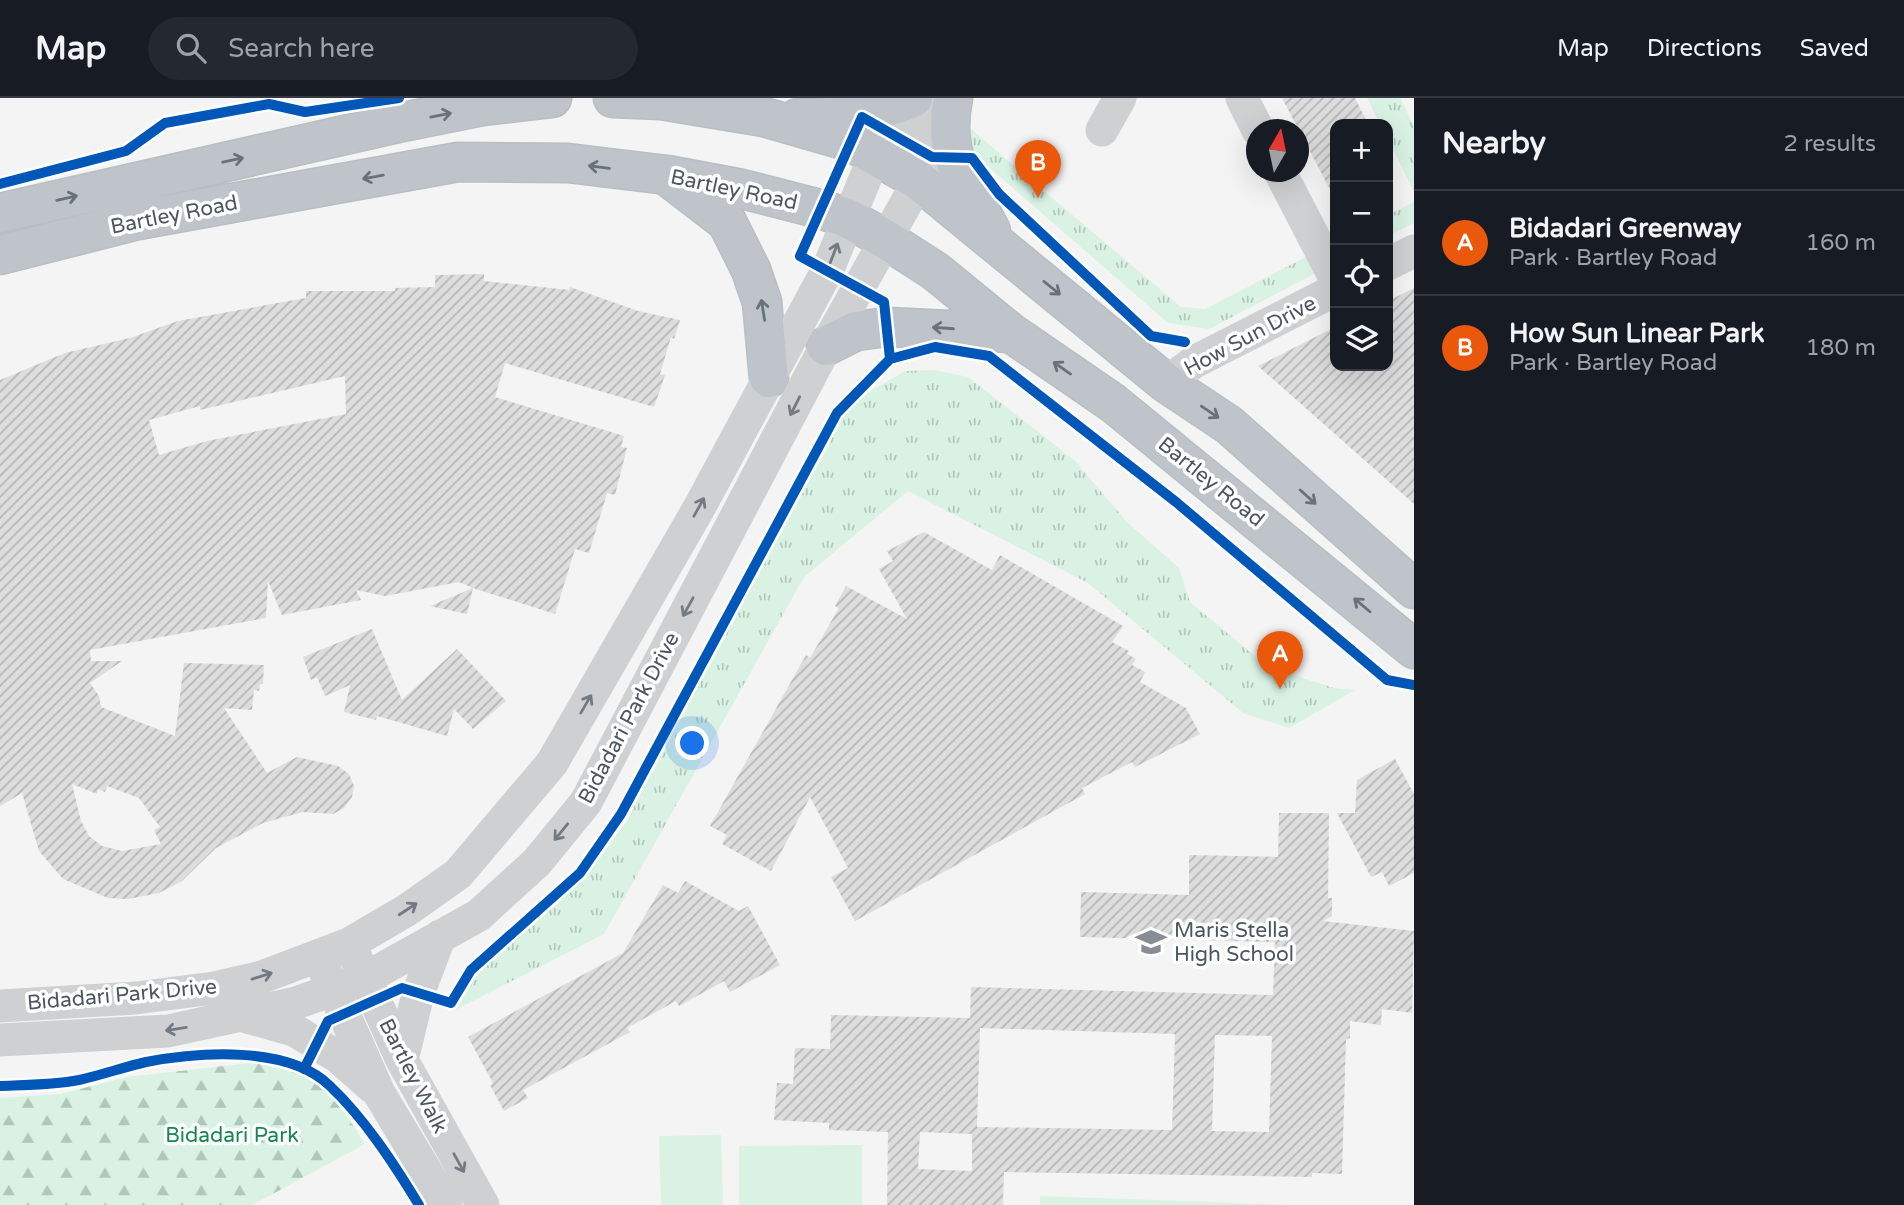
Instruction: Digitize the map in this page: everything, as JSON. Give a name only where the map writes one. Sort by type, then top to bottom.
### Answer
[{"type":"highway","name":"Bartley Road","points":[[0,213],[398,123],[483,106],[552,98]]},
{"type":"highway","points":[[613,98],[660,100],[764,117],[851,142],[918,180],[1166,383],[1229,425],[1414,590]]},
{"type":"highway","points":[[953,98],[948,121],[953,157],[999,245]]},
{"type":"highway","points":[[764,117],[821,119],[890,107],[921,107]]},
{"type":"highway","name":"Bartley Road","points":[[0,255],[138,220],[458,162],[568,163],[667,176],[742,189],[847,218],[935,271],[1011,333],[1112,403],[1414,649]]},
{"type":"highway","points":[[667,176],[727,222],[751,270],[762,302],[769,378]]},
{"type":"highway","points":[[826,346],[856,331],[887,327],[1011,333]]},
{"type":"street","points":[[1102,130],[1120,98]]},
{"type":"street","points":[[1242,98],[1252,119]]},
{"type":"street","name":"Bidadari Park Drive","points":[[0,1006],[136,998],[214,988],[262,977],[349,944],[407,910],[458,874],[552,763],[699,508],[828,269],[875,155],[891,133],[921,107],[932,157],[826,346],[586,802],[537,862],[479,915],[366,978],[334,991],[243,1016],[168,1031],[0,1040]]},
{"type":"street","points":[[1285,182],[1330,268]]},
{"type":"street","points":[[1393,262],[1414,251]]},
{"type":"street","name":"How Sun Drive","points":[[1166,383],[1194,362],[1330,293]]},
{"type":"street","points":[[458,874],[445,898],[446,914],[456,918],[479,915]]},
{"type":"street","points":[[402,1060],[418,994],[440,936]]},
{"type":"street","name":"Bartley Walk","points":[[349,944],[402,1060],[483,1205]]},
{"type":"street","name":"Bartley Walk","points":[[318,956],[379,1093],[446,1205]]},
{"type":"street","points":[[243,1016],[294,1030],[338,1057],[379,1093]]},
{"type":"green space","points":[[884,98],[965,124],[1181,307],[1205,309],[1330,245],[1330,266],[1209,329],[1168,323],[975,155]]},
{"type":"green space","points":[[1367,98],[1400,98],[1414,126],[1414,192],[1393,149],[1393,119],[1378,119]]},
{"type":"green space","points":[[1414,202],[1414,223],[1393,234],[1393,212]]},
{"type":"green space","points":[[935,370],[968,377],[1074,460],[1127,522],[1179,568],[1190,602],[1268,667],[1334,688],[1355,690],[1289,728],[1243,713],[1088,583],[908,491],[804,577],[604,934],[453,1011],[469,980],[555,906],[585,876],[628,820],[655,758],[842,417],[864,395],[905,371]]},
{"type":"green space","name":"Bidadari Park","points":[[250,1063],[290,1071],[319,1086],[331,1097],[365,1144],[252,1205],[0,1205],[0,1098],[61,1094],[127,1077]]},
{"type":"green space","points":[[721,1135],[723,1205],[661,1205],[659,1136]]},
{"type":"green space","points":[[862,1145],[862,1205],[739,1205],[739,1146]]},
{"type":"green space","points":[[1040,1196],[1291,1205],[1040,1205]]},
{"type":"building","points":[[1282,98],[1355,98],[1366,119],[1330,119],[1330,189],[1309,149],[1309,119],[1293,119]]},
{"type":"building","points":[[484,274],[484,281],[569,290],[570,287],[638,311],[680,320],[674,339],[671,337],[660,374],[665,375],[654,407],[505,363],[495,397],[624,436],[621,447],[627,448],[615,495],[607,493],[589,553],[575,549],[555,614],[459,582],[385,596],[356,590],[361,600],[282,615],[268,581],[266,618],[90,650],[91,661],[122,661],[90,683],[99,696],[101,707],[175,736],[184,663],[264,665],[263,684],[260,684],[259,691],[254,690],[252,710],[224,708],[267,773],[297,757],[338,766],[349,774],[354,786],[352,797],[344,808],[333,814],[303,812],[263,823],[216,848],[182,881],[159,893],[128,899],[108,898],[63,879],[39,851],[22,793],[0,806],[0,380],[65,353],[130,338],[178,321],[306,298],[306,291],[395,291],[395,288],[435,287],[435,275]],"holes":[[[345,376],[346,414],[207,441],[159,455],[149,420],[200,406],[200,410]],[[72,784],[97,794],[98,789],[105,792],[107,786],[139,798],[160,827],[154,830],[161,844],[122,851],[102,846],[89,836],[81,821]]]},
{"type":"building","points":[[1414,288],[1414,504],[1258,366],[1330,330],[1330,371],[1393,371],[1393,298]]},
{"type":"building","points":[[924,532],[992,570],[1000,555],[1123,626],[1112,642],[1129,651],[1127,654],[1136,659],[1132,665],[1145,672],[1140,682],[1186,708],[1200,734],[1135,767],[1132,762],[1082,788],[1085,794],[855,921],[831,877],[848,868],[810,797],[771,871],[722,844],[727,835],[710,826],[806,655],[810,658],[839,608],[835,606],[846,586],[907,619],[879,569],[893,561],[887,551]]},
{"type":"building","points":[[473,588],[467,614],[430,606]]},
{"type":"building","points":[[372,629],[402,700],[457,649],[506,701],[473,729],[454,709],[447,736],[377,716],[376,720],[344,712],[350,685],[325,696],[317,677],[311,680],[303,657]]},
{"type":"building","points":[[1395,759],[1414,794],[1414,873],[1389,886],[1382,872],[1371,877],[1337,813],[1355,813],[1357,780]]},
{"type":"building","name":"Maris Stella High School","points":[[1279,813],[1329,813],[1328,898],[1332,898],[1332,916],[1323,921],[1414,931],[1412,1013],[1382,1009],[1381,1025],[1350,1021],[1350,1038],[1346,1039],[1342,1174],[1312,1173],[1312,1177],[1004,1172],[1003,1205],[887,1205],[888,1132],[829,1130],[829,1123],[774,1120],[777,1083],[793,1084],[795,1048],[830,1049],[831,1015],[970,1018],[971,987],[1273,995],[1275,942],[1080,937],[1081,892],[1189,895],[1189,855],[1278,857]],"holes":[[[980,1028],[1175,1034],[1172,1130],[977,1127]],[[1215,1035],[1272,1036],[1269,1132],[1212,1131]],[[920,1132],[972,1134],[972,1171],[918,1169]]]},
{"type":"building","points":[[685,881],[739,911],[748,906],[780,965],[730,992],[724,981],[679,1006],[676,1001],[627,1028],[630,1032],[523,1090],[528,1098],[504,1111],[490,1085],[493,1083],[468,1037],[623,953],[663,885],[678,893]]},
{"type":"cycle path","points":[[0,184],[126,151],[165,123],[269,104],[305,112],[399,98]]},
{"type":"cycle path","points":[[890,359],[884,302],[800,256],[862,117],[932,157],[972,158],[999,194],[1151,336],[1185,342]]},
{"type":"cycle path","points":[[304,1069],[328,1021],[402,988],[451,1003],[471,970],[580,873],[621,814],[837,413],[890,359],[935,347],[989,356],[1176,502],[1387,680],[1414,685]]},
{"type":"cycle path","points":[[0,1086],[69,1082],[146,1062],[216,1054],[267,1058],[291,1064],[312,1073],[343,1099],[378,1142],[419,1205]]},
{"type":"place","name":"How Sun Linear Park","points":[[1038,198]]},
{"type":"place","name":"Bidadari Greenway","points":[[1280,689]]},
{"type":"place","name":"Maris Stella High School","points":[[1151,942]]}]
